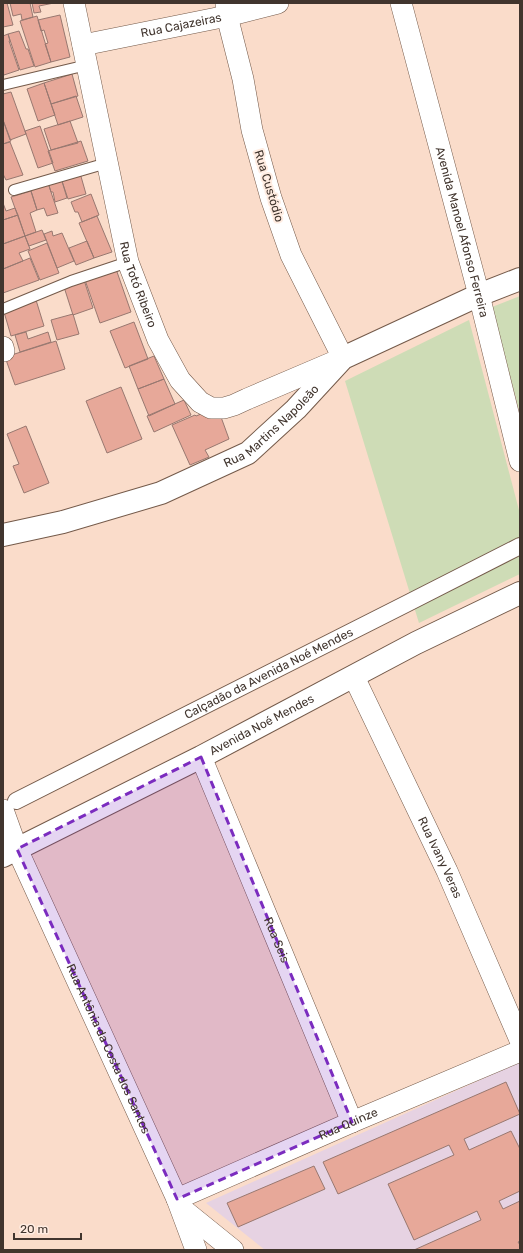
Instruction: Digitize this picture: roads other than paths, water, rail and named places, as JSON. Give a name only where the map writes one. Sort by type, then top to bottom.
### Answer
[{"type":"main road","name":"Rua Martins Napoleão","points":[[3,535],[63,522],[161,493],[248,453],[296,409],[343,358],[479,295],[520,279]]},
{"type":"main road","name":"Avenida Noé Mendes","points":[[10,852],[201,757],[416,643],[520,593]]},
{"type":"street","name":"Rua Totó Ribeiro","points":[[74,3],[128,262],[158,340],[180,380],[200,402],[211,408],[224,408],[343,358]]},
{"type":"street","name":"Rua Cajazeiras","points":[[83,45],[226,9],[278,3]]},
{"type":"street","name":"Avenida Manoel Afonso Ferreira","points":[[401,3],[479,295],[520,461]]},
{"type":"street","name":"Rua Custódio","points":[[226,9],[243,79],[252,130],[271,198],[291,255],[343,358]]},
{"type":"street","name":"Calçadão da Avenida Noé Mendes","points":[[10,805],[520,546]]},
{"type":"street","name":"Rua Ivany Veras","points":[[354,677],[447,871],[520,1040]]},
{"type":"street","name":"Rua Seis","points":[[201,757],[352,1122]]},
{"type":"street","name":"Rua Antônia da Costa dos Santos","points":[[10,805],[10,852],[179,1203],[196,1250]]},
{"type":"street","name":"Rua Quinze","points":[[179,1203],[352,1122],[520,1051]]},
{"type":"street","points":[[179,1203],[233,1250]]},
{"type":"lane","points":[[3,86],[87,65]]},
{"type":"lane","points":[[14,190],[108,162]]},
{"type":"lane","points":[[3,309],[71,281],[128,262]]}]
